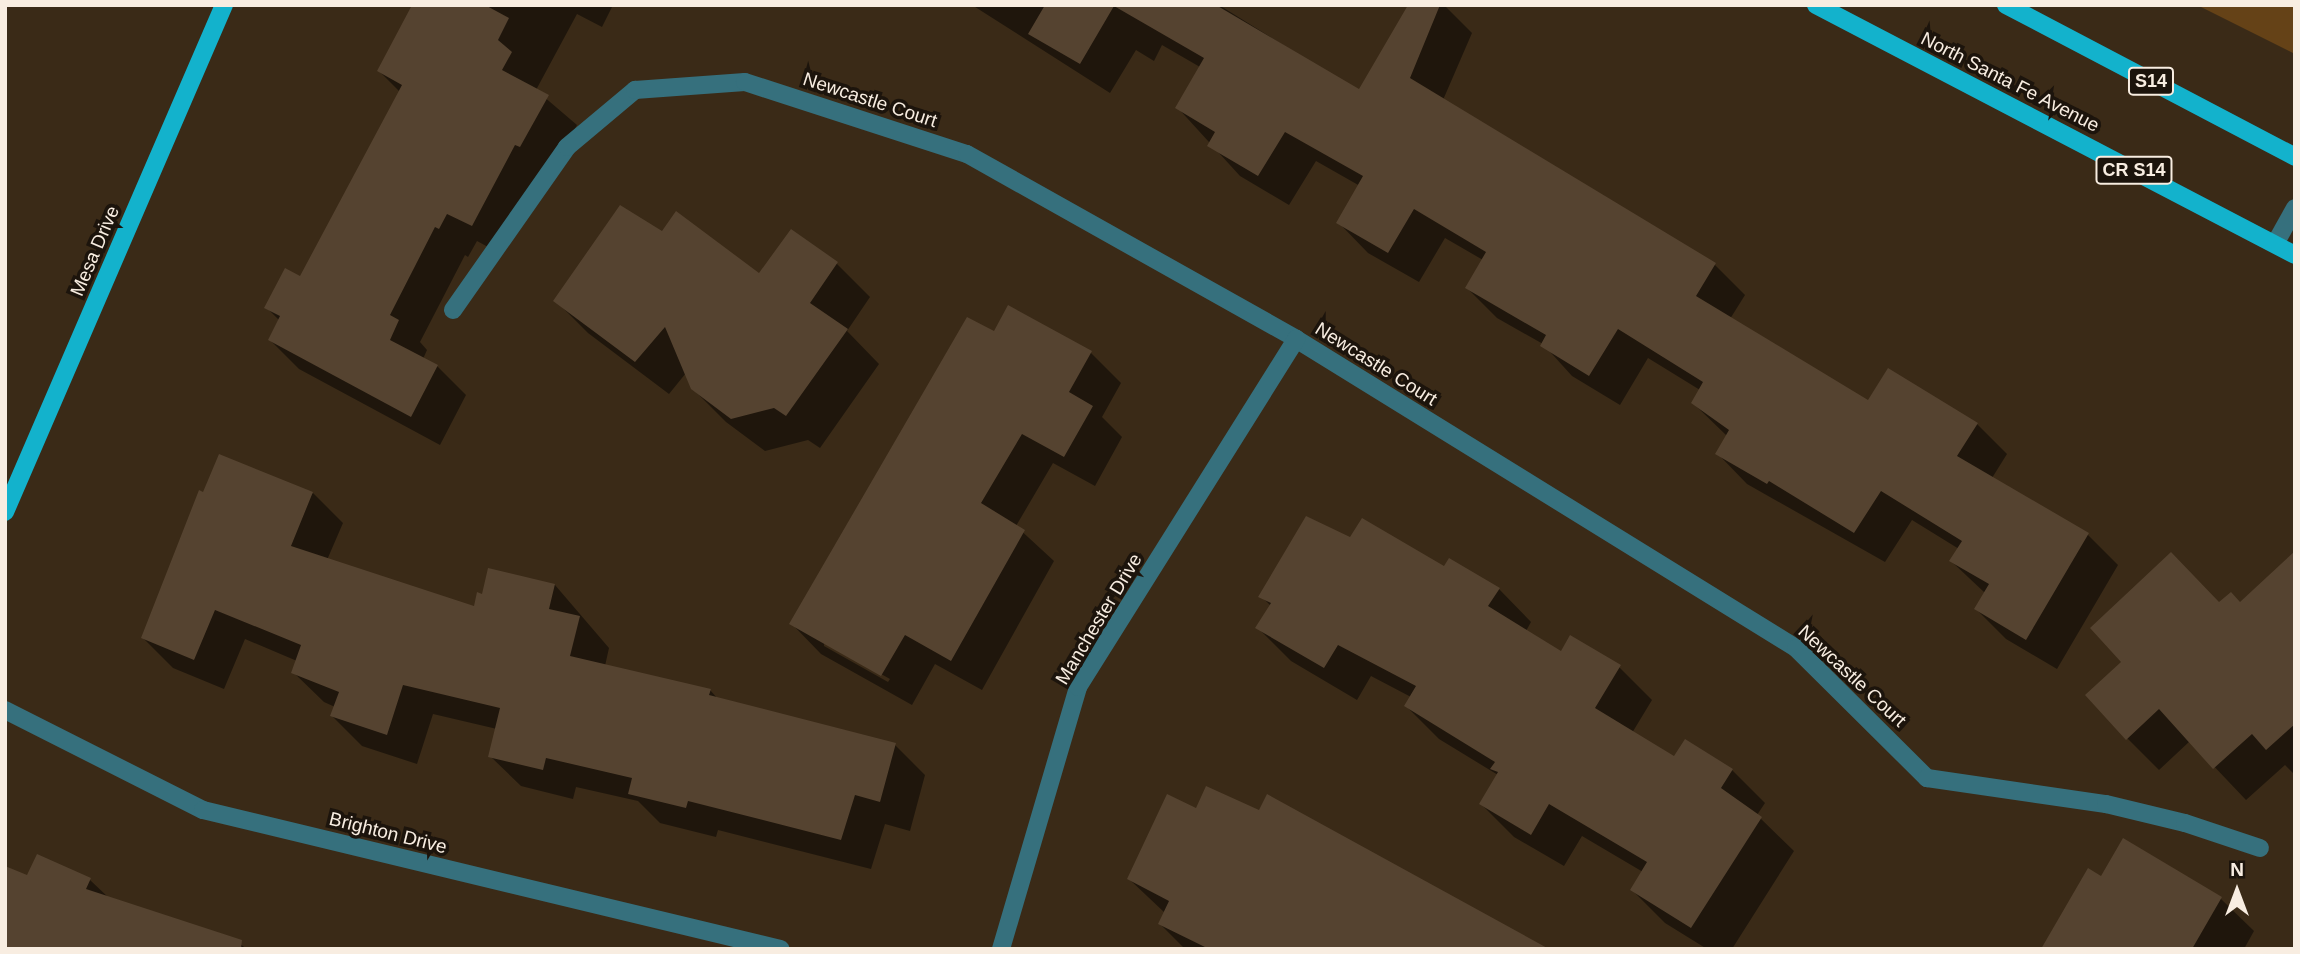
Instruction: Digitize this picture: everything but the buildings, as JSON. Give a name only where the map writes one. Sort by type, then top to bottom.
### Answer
[{"type":"main road","name":"Mesa Drive","points":[[5,512],[224,5]]},
{"type":"main road","name":"North Santa Fe Avenue","points":[[1816,5],[2295,255]]},
{"type":"main road","name":"S14","points":[[2006,5],[2295,157]]},
{"type":"street","name":"Newcastle Court","points":[[453,310],[567,147],[635,90],[745,82],[967,154],[1296,340],[1796,648],[1927,778],[2106,804],[2185,823],[2260,848]]},
{"type":"street","points":[[2275,244],[2295,208]]},
{"type":"street","name":"Manchester Drive","points":[[1001,949],[1078,687],[1296,340]]},
{"type":"street","name":"Brighton Drive","points":[[5,710],[203,810],[780,949]]},
{"type":"shaded area","points":[[2197,5],[2295,5],[2295,54]]}]
